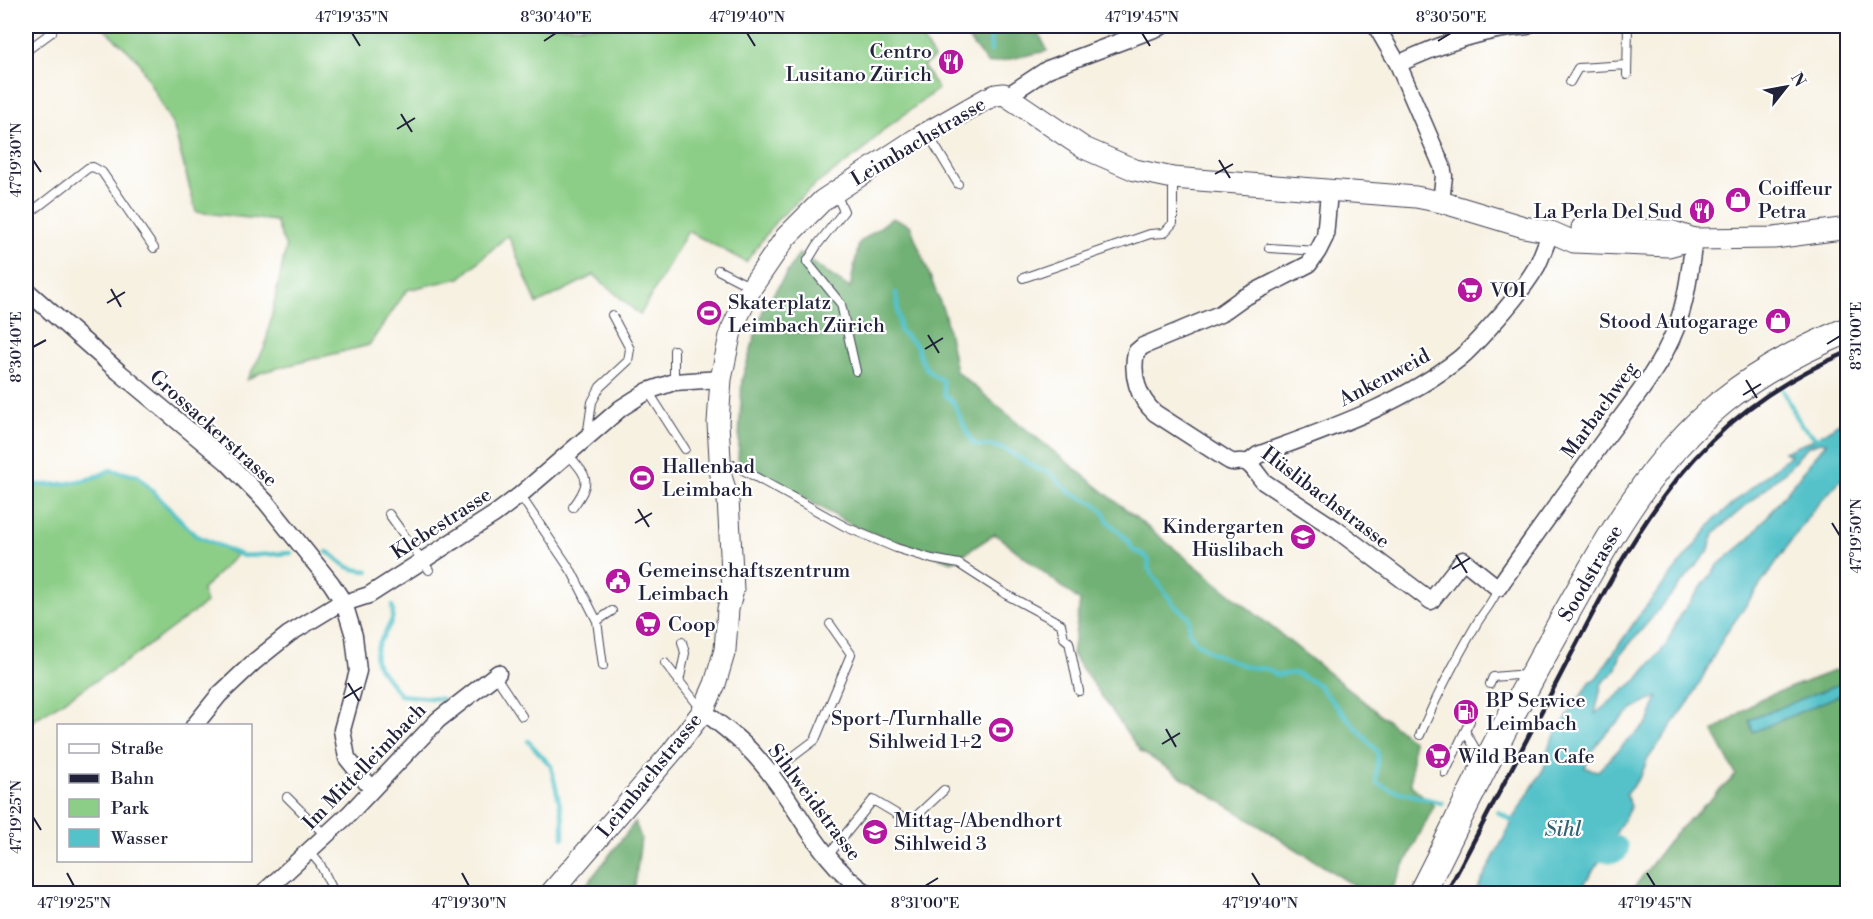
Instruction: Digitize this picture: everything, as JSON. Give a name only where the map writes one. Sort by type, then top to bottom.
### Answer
[{"type":"main road","name":"Soodstrasse","points":[[1421,894],[1489,758],[1612,532],[1664,460],[1721,404],[1750,381],[1781,361],[1848,330]]},
{"type":"street","points":[[1007,96],[1048,69],[1162,26]]},
{"type":"street","points":[[1376,26],[1398,64],[1442,166],[1444,176],[1440,202]]},
{"type":"street","points":[[1398,64],[1454,41],[1527,26]]},
{"type":"street","name":"Leimbachstrasse","points":[[550,894],[672,752],[702,711],[715,684],[725,650],[728,609],[733,590],[728,499],[721,476],[718,423],[721,379],[730,331],[751,288],[786,237],[804,217],[834,192],[916,139],[970,108],[996,95],[1007,96],[1084,148],[1135,170],[1173,178],[1416,197],[1524,227],[1551,232],[1574,242],[1670,246],[1694,238],[1774,238],[1848,228]]},
{"type":"street","points":[[1318,252],[1325,237],[1329,192]]},
{"type":"street","name":"Ankenweid","points":[[1248,463],[1258,455],[1339,425],[1399,398],[1460,357],[1477,342],[1515,298],[1536,266],[1551,232]]},
{"type":"street","name":"Marbachweg","points":[[1498,588],[1535,534],[1636,399],[1657,365],[1671,337],[1684,300],[1694,238]]},
{"type":"street","name":"Hüslibachstrasse","points":[[1318,252],[1309,264],[1241,299],[1220,314],[1143,346],[1136,352],[1133,374],[1141,395],[1147,406],[1223,457],[1234,463],[1248,463],[1264,482],[1337,530],[1431,601],[1463,561],[1498,588]]},
{"type":"street","name":"Grossackerstrasse","points":[[26,290],[119,372],[227,462],[267,502],[332,583],[344,603],[354,636],[358,671],[342,730],[347,758],[371,788]]},
{"type":"street","name":"Klebestrasse","points":[[196,724],[219,695],[289,634],[334,606],[369,595],[425,566],[520,495],[621,408],[648,391],[674,382],[721,379]]},
{"type":"street","name":"Im Mittelleimbach","points":[[262,894],[326,836],[438,720],[496,674]]},
{"type":"street","name":"Sihlweidstrasse","points":[[702,711],[758,758],[827,857],[848,879],[868,894]]},
{"type":"lane","points":[[1628,26],[1628,75]]},
{"type":"lane","points":[[26,51],[52,32]]},
{"type":"lane","points":[[1570,82],[1578,68],[1627,65]]},
{"type":"lane","points":[[934,144],[958,184]]},
{"type":"lane","points":[[26,216],[55,192],[88,168],[93,167],[102,172],[154,248]]},
{"type":"lane","points":[[1023,278],[1150,234],[1164,233],[1173,223],[1173,178]]},
{"type":"lane","points":[[834,192],[844,211],[807,262],[841,304],[856,371]]},
{"type":"lane","points":[[1269,248],[1318,252]]},
{"type":"lane","points":[[718,270],[751,288]]},
{"type":"lane","points":[[587,437],[592,402],[600,387],[628,361],[630,349],[612,315]]},
{"type":"lane","points":[[674,350],[674,382]]},
{"type":"lane","points":[[648,391],[685,449]]},
{"type":"lane","points":[[568,454],[583,470],[586,480],[583,494],[573,507]]},
{"type":"lane","points":[[721,476],[734,465],[846,527],[896,548],[932,559],[959,564],[1007,595],[1061,624],[1064,638],[1069,642],[1079,691]]},
{"type":"lane","points":[[520,495],[572,572],[597,621],[603,666]]},
{"type":"lane","points":[[389,514],[425,566]]},
{"type":"lane","points":[[1420,735],[1444,683],[1476,624],[1496,596],[1498,588]]},
{"type":"lane","points":[[597,621],[612,611]]},
{"type":"lane","points":[[770,774],[815,740],[851,654],[830,624]]},
{"type":"lane","points":[[679,682],[685,653],[682,642]]},
{"type":"lane","points":[[665,663],[702,711]]},
{"type":"lane","points":[[496,674],[522,716]]},
{"type":"lane","points":[[1490,684],[1493,677],[1516,675],[1532,677]]},
{"type":"lane","points":[[1445,773],[1470,721]]},
{"type":"lane","points":[[1465,730],[1476,750],[1489,758]]},
{"type":"lane","points":[[827,857],[873,800],[910,822],[944,790]]},
{"type":"lane","points":[[287,797],[326,836]]},
{"type":"lane","points":[[309,851],[320,864],[335,894]]},
{"type":"green space","points":[[101,26],[914,26],[934,58],[923,66],[938,89],[881,132],[863,151],[815,185],[776,221],[746,262],[688,231],[640,315],[594,275],[537,304],[508,235],[460,278],[407,290],[369,345],[262,372],[247,380],[265,347],[286,248],[276,221],[196,212],[174,128],[137,59]]},
{"type":"green space","points":[[958,26],[1036,26],[1047,51],[988,64]]},
{"type":"green space","points":[[892,218],[910,225],[945,315],[956,371],[1413,741],[1411,785],[1434,806],[1390,893],[1366,893],[1140,751],[1072,654],[1080,601],[995,534],[952,562],[857,528],[738,461],[742,379],[763,310],[799,254],[850,288],[859,243]]},
{"type":"green space","points":[[110,470],[138,476],[195,535],[236,555],[202,590],[206,603],[130,659],[26,725],[26,484],[69,483],[92,478]]},
{"type":"green space","points":[[1847,666],[1847,893],[1629,894],[1676,832],[1736,775],[1713,732],[1760,699]]},
{"type":"green space","points":[[635,822],[641,838],[634,893],[580,893]]},
{"type":"water","name":"Sihl","points":[[1847,418],[1847,473],[1813,510],[1725,635],[1691,699],[1647,760],[1641,776],[1626,794],[1631,806],[1605,853],[1578,893],[1475,893],[1520,807],[1544,768],[1551,741],[1590,682],[1597,677],[1640,614],[1716,518],[1790,455],[1784,452],[1816,438]],"holes":[[[1820,442],[1826,443],[1749,539],[1719,564],[1680,615],[1666,645],[1639,678],[1595,714],[1602,683],[1615,671],[1621,654],[1708,552],[1714,533],[1789,468],[1808,446]],[[1658,697],[1648,723],[1598,771],[1585,768],[1596,746],[1614,725],[1636,708]]]},
{"type":"water","points":[[1847,681],[1847,692],[1753,732],[1749,720]]},
{"type":"waterway","points":[[990,26],[991,51]]},
{"type":"waterway","points":[[896,293],[900,331],[917,346],[920,358],[929,371],[943,381],[944,395],[953,402],[972,442],[979,446],[988,445],[1005,449],[1039,470],[1048,471],[1072,494],[1094,503],[1104,512],[1107,520],[1127,540],[1134,551],[1141,553],[1149,560],[1148,568],[1174,605],[1189,617],[1189,631],[1195,641],[1212,653],[1247,667],[1267,669],[1277,675],[1295,673],[1319,685],[1377,751],[1377,783],[1392,790],[1442,803]]},
{"type":"waterway","points":[[1783,390],[1801,425],[1816,438],[1821,437]]},
{"type":"waterway","points":[[26,484],[69,483],[92,478],[110,470],[138,476],[195,535],[243,556],[291,553]]},
{"type":"waterway","points":[[327,552],[342,564],[356,570],[368,571]]},
{"type":"waterway","points":[[392,606],[391,621],[375,656],[377,664],[400,695],[442,699]]},
{"type":"waterway","points":[[528,741],[551,766],[563,819],[563,838]]},
{"type":"waterway","points":[[1498,812],[1516,823]]},
{"type":"waterway","points":[[1572,848],[1615,849]]},
{"type":"waterway","points":[[599,887],[602,894]]},
{"type":"railway","points":[[1446,894],[1614,574],[1672,485],[1706,446],[1746,411],[1793,379],[1848,352]]},
{"type":"place","name":"Centro Lusitano Zürich","points":[[951,62]]},
{"type":"place","name":"Coiffeur Petra","points":[[1738,200]]},
{"type":"place","name":"La Perla Del Sud","points":[[1702,211]]},
{"type":"place","name":"VOI","points":[[1470,290]]},
{"type":"place","name":"Skaterplatz Leimbach Zürich","points":[[709,313]]},
{"type":"place","name":"Stood Autogarage","points":[[1778,321]]},
{"type":"place","name":"Hallenbad Leimbach","points":[[642,478]]},
{"type":"place","name":"Kindergarten Hüslibach","points":[[1303,537]]},
{"type":"place","name":"Gemeinschaftszentrum Leimbach","points":[[618,581]]},
{"type":"place","name":"Coop","points":[[648,624]]},
{"type":"place","name":"BP Service Leimbach","points":[[1466,712]]},
{"type":"place","name":"Sport-/Turnhalle Sihlweid 1+2","points":[[1001,730]]},
{"type":"place","name":"Wild Bean Cafe","points":[[1438,756]]},
{"type":"place","name":"Mittag-/Abendhort Sihlweid 3","points":[[875,832]]}]
